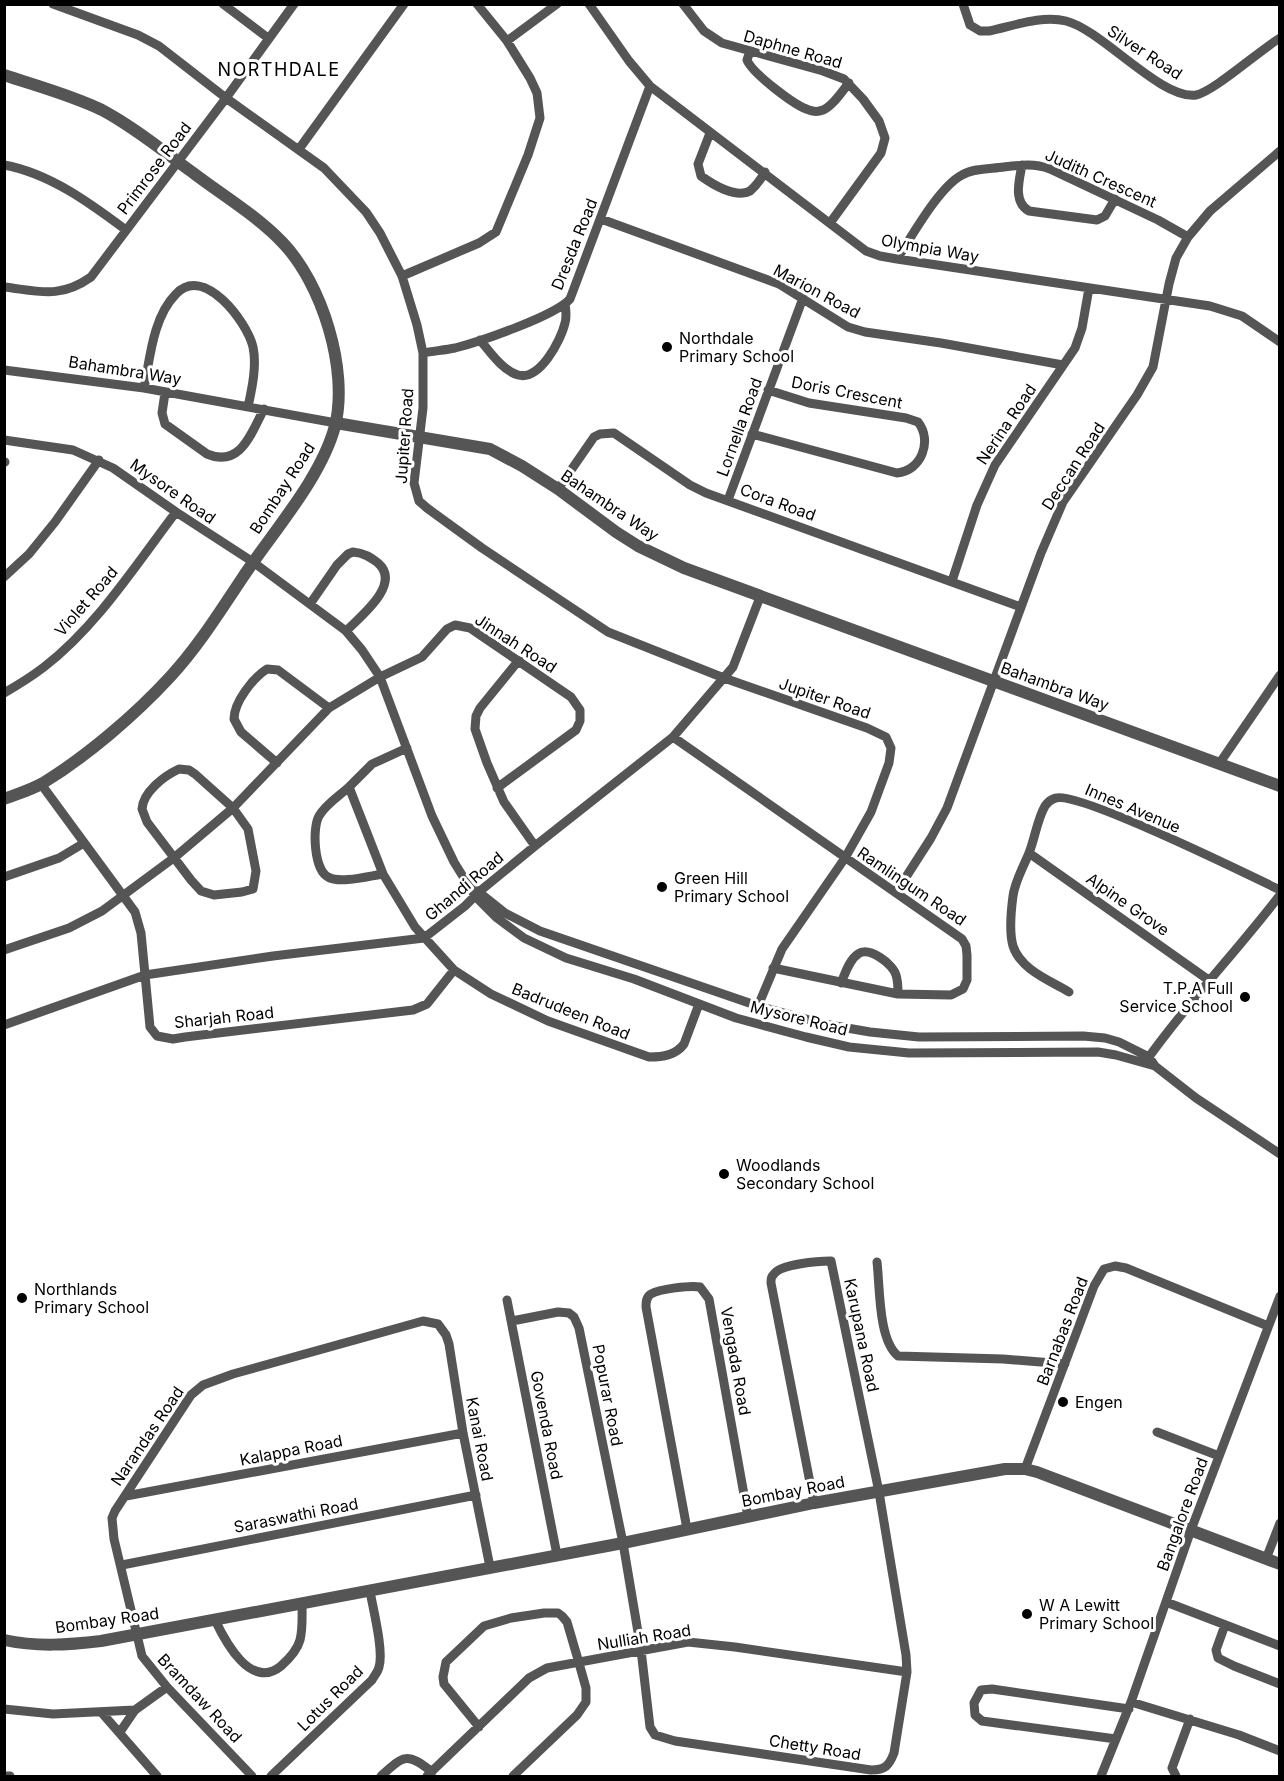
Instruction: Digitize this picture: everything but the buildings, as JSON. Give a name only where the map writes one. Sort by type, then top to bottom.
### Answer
[{"type":"street","name":"Jupiter Road","points":[[53,4],[138,35],[159,46],[226,98],[324,168],[366,212],[380,233],[402,276],[423,353],[423,408],[414,483],[419,501],[482,548],[608,633],[886,737],[890,742],[889,763],[864,827],[845,858]]},
{"type":"street","points":[[223,4],[268,38]]},
{"type":"street","name":"Primrose Road","points":[[4,287],[42,292],[71,289],[91,277],[294,4]]},
{"type":"street","points":[[299,149],[404,4]]},
{"type":"street","points":[[402,276],[479,243],[495,232],[528,155],[540,118],[537,93],[530,78],[507,41],[477,4]]},
{"type":"street","points":[[507,41],[556,4]]},
{"type":"street","name":"Olympia Way","points":[[589,4],[629,61],[650,86],[866,250],[897,260],[1210,306],[1242,316],[1280,342]]},
{"type":"street","name":"Daphne Road","points":[[683,4],[699,26],[713,38],[836,75],[849,83],[879,121],[884,133],[884,145],[830,223]]},
{"type":"street","name":"Silver Road","points":[[963,4],[970,25],[980,31],[1052,19],[1065,20],[1159,82],[1189,95],[1205,92],[1218,84],[1262,49],[1280,38]]},
{"type":"street","points":[[750,51],[747,60],[752,69],[793,102],[808,110],[827,108],[849,83]]},
{"type":"street","name":"Bombay Road","points":[[4,75],[82,101],[103,111],[177,162],[284,243],[302,270],[323,311],[334,350],[338,381],[336,423],[325,454],[313,476],[195,646],[171,676],[129,718],[41,784],[4,799]]},
{"type":"street","name":"Dresda Road","points":[[423,353],[454,348],[480,340],[550,313],[565,304],[573,294],[650,86]]},
{"type":"street","points":[[710,133],[698,164],[701,176],[728,190],[741,193],[752,189],[765,172]]},
{"type":"street","name":"Deccan Road","points":[[897,891],[940,823],[1063,502],[1137,395],[1153,367],[1172,270],[1188,237],[1210,211],[1280,151]]},
{"type":"street","points":[[4,165],[61,187],[126,230]]},
{"type":"street","points":[[1022,165],[1018,188],[1019,201],[1029,211],[1096,220],[1105,216],[1115,199]]},
{"type":"street","name":"Judith Crescent","points":[[897,260],[952,180],[965,173],[978,170],[1022,165],[1038,165],[1050,169],[1115,199],[1188,237]]},
{"type":"street","name":"Marion Road","points":[[601,219],[779,284],[840,324],[865,332],[1063,365]]},
{"type":"street","points":[[144,388],[156,331],[166,306],[180,290],[198,286],[212,291],[228,305],[250,336],[254,359],[248,406]]},
{"type":"street","name":"Nerina Road","points":[[952,580],[976,505],[990,473],[1071,355],[1078,340],[1089,288]]},
{"type":"street","name":"Lornella Road","points":[[728,500],[802,298]]},
{"type":"street","points":[[480,340],[492,355],[514,374],[520,376],[531,373],[549,358],[556,347],[566,321],[565,304]]},
{"type":"street","name":"Bahambra Way","points":[[4,370],[144,388],[490,449],[558,489],[638,546],[684,568],[1280,786]]},
{"type":"street","name":"Doris Crescent","points":[[752,434],[897,473],[910,470],[921,457],[924,449],[924,433],[918,422],[906,418],[809,403],[768,390]]},
{"type":"street","points":[[165,393],[162,413],[165,424],[214,457],[225,458],[237,454],[264,409]]},
{"type":"street","name":"Cora Road","points":[[558,489],[594,437],[608,432],[624,439],[690,485],[1021,607]]},
{"type":"street","name":"Mysore Road","points":[[4,440],[74,450],[99,460],[253,562],[346,631],[380,677],[443,840],[454,862],[477,894],[511,929],[541,947],[736,1018],[781,1031],[876,1051],[909,1053],[1098,1052],[1147,1060]]},
{"type":"street","points":[[4,577],[29,554],[56,522],[99,460]]},
{"type":"street","name":"Violet Road","points":[[4,693],[43,668],[77,638],[176,512]]},
{"type":"street","points":[[310,604],[337,564],[348,554],[353,552],[368,555],[386,573],[386,584],[374,601],[346,631]]},
{"type":"street","name":"Ghandi Road","points":[[4,1025],[145,975],[424,938],[673,736],[733,667],[760,597]]},
{"type":"street","name":"Jinnah Road","points":[[4,950],[87,920],[123,895],[175,857],[233,808],[329,708],[380,677],[422,657],[447,629],[455,625],[470,628],[519,660],[571,697],[580,710],[580,721],[576,730],[563,742],[497,788]]},
{"type":"street","points":[[519,660],[480,708],[475,722],[477,738],[497,788],[513,816],[535,846]]},
{"type":"street","points":[[277,763],[241,732],[234,719],[236,707],[256,678],[267,669],[278,670],[329,708]]},
{"type":"street","points":[[1219,764],[1280,675]]},
{"type":"street","name":"Ramlingum Road","points":[[673,736],[845,858],[897,891],[962,939],[966,946],[968,971],[966,985],[957,993],[935,995],[898,994],[772,968]]},
{"type":"street","points":[[383,874],[334,879],[324,875],[320,869],[315,832],[316,822],[323,810],[372,764],[407,748]]},
{"type":"street","points":[[179,770],[189,770],[233,808],[251,835],[256,871],[253,889],[208,894],[196,886],[147,822],[142,809],[148,794],[166,776],[179,770]]},
{"type":"street","name":"Sharjah Road","points":[[41,784],[123,895],[138,920],[150,1027],[157,1036],[173,1038],[412,1010],[427,1004],[454,970]]},
{"type":"street","name":"Badrudeen Road","points":[[349,787],[383,874],[424,938],[454,970],[491,994],[548,1021],[649,1057],[680,1050],[688,1036],[699,1004]]},
{"type":"street","name":"Innes Avenue","points":[[1069,992],[1022,962],[1012,945],[1013,896],[1016,883],[1044,808],[1051,799],[1065,797],[1140,826],[1280,890]]},
{"type":"street","points":[[4,877],[59,858],[84,843]]},
{"type":"street","name":"Alpine Grove","points":[[1029,853],[1210,981]]},
{"type":"street","points":[[758,1006],[772,968],[794,930],[845,858]]},
{"type":"street","name":"Mysore Road","points":[[477,894],[540,931],[758,1006],[824,1024],[919,1037],[1083,1036],[1105,1038],[1132,1048],[1147,1060]]},
{"type":"street","points":[[1280,895],[1147,1060],[1196,1098],[1280,1154]]},
{"type":"street","points":[[841,983],[854,958],[866,951],[892,967],[896,974],[898,994]]},
{"type":"street","name":"Karupana Road","points":[[814,1503],[771,1283],[772,1277],[778,1271],[816,1262],[831,1261],[879,1492]]},
{"type":"street","points":[[877,1262],[884,1330],[891,1349],[898,1356],[1003,1359],[1065,1364]]},
{"type":"street","name":"Barnabas Road","points":[[1025,1469],[1094,1286],[1100,1274],[1109,1267],[1126,1268],[1268,1326]]},
{"type":"street","name":"Vengada Road","points":[[687,1529],[646,1307],[647,1298],[661,1291],[694,1286],[700,1287],[709,1299],[748,1516]]},
{"type":"street","name":"Bangalore Road","points":[[1101,1776],[1130,1705],[1191,1530],[1280,1296]]},
{"type":"street","name":"Govenda Road","points":[[507,1300],[557,1555]]},
{"type":"street","name":"Popurar Road","points":[[512,1321],[558,1312],[569,1313],[576,1320],[623,1543]]},
{"type":"street","name":"Narandas Road","points":[[136,1634],[122,1565],[114,1539],[112,1518],[191,1395],[202,1385],[234,1374],[423,1321],[433,1322]]},
{"type":"street","name":"Kanai Road","points":[[433,1322],[442,1329],[449,1344],[463,1432],[490,1567]]},
{"type":"street","name":"Kalappa Road","points":[[126,1496],[463,1432]]},
{"type":"street","points":[[1156,1432],[1219,1456]]},
{"type":"street","name":"Bombay Road","points":[[4,1640],[38,1645],[101,1641],[623,1543],[814,1503],[1005,1469],[1025,1469],[1280,1564]]},
{"type":"street","name":"Chetty Road","points":[[623,1543],[641,1650],[649,1720],[655,1735],[675,1741],[871,1770],[886,1768],[894,1753],[907,1672],[903,1633],[879,1492]]},
{"type":"street","name":"Saraswathi Road","points":[[122,1565],[476,1495]]},
{"type":"street","points":[[1266,1559],[1280,1523]]},
{"type":"street","name":"Lotus Road","points":[[271,1776],[372,1680],[376,1673],[380,1661],[379,1645],[370,1591]]},
{"type":"street","points":[[1166,1602],[1280,1646]]},
{"type":"street","points":[[215,1620],[223,1637],[246,1665],[257,1672],[270,1672],[285,1662],[297,1648],[302,1603]]},
{"type":"street","points":[[479,1727],[448,1691],[442,1677],[446,1662],[484,1626],[511,1618],[558,1613],[567,1622],[587,1697],[584,1706],[513,1776]]},
{"type":"street","points":[[1225,1625],[1216,1650],[1218,1658],[1280,1684]]},
{"type":"street","name":"Bramdaw Road","points":[[136,1634],[142,1656],[167,1687],[252,1776]]},
{"type":"street","name":"Nulliah Road","points":[[429,1774],[530,1678],[547,1668],[688,1642],[704,1642],[907,1672]]},
{"type":"street","points":[[120,1732],[135,1710],[167,1687]]},
{"type":"street","points":[[1116,1740],[982,1721],[975,1715],[974,1703],[981,1690],[993,1689],[1130,1705],[1190,1719],[1280,1751]]},
{"type":"street","points":[[4,1709],[53,1714],[135,1710]]},
{"type":"street","points":[[102,1713],[157,1776]]},
{"type":"street","points":[[1176,1776],[1172,1768],[1190,1719]]},
{"type":"street","points":[[381,1776],[406,1758],[416,1759],[429,1774]]},
{"type":"street","points":[[4,1776],[10,1776]]},
{"type":"place","name":"Northdale Primary School","points":[[667,347]]},
{"type":"place","name":"Green Hill Primary School","points":[[662,887]]},
{"type":"place","name":"T.P.A Full Service School","points":[[1245,997]]},
{"type":"place","name":"Woodlands Secondary School","points":[[724,1174]]},
{"type":"place","name":"Northlands Primary School","points":[[22,1298]]},
{"type":"place","name":"Engen","points":[[1063,1402]]},
{"type":"place","name":"W A Lewitt Primary School","points":[[1027,1614]]},
{"type":"district","name":"NORTHDALE","points":[[279,70]]}]
